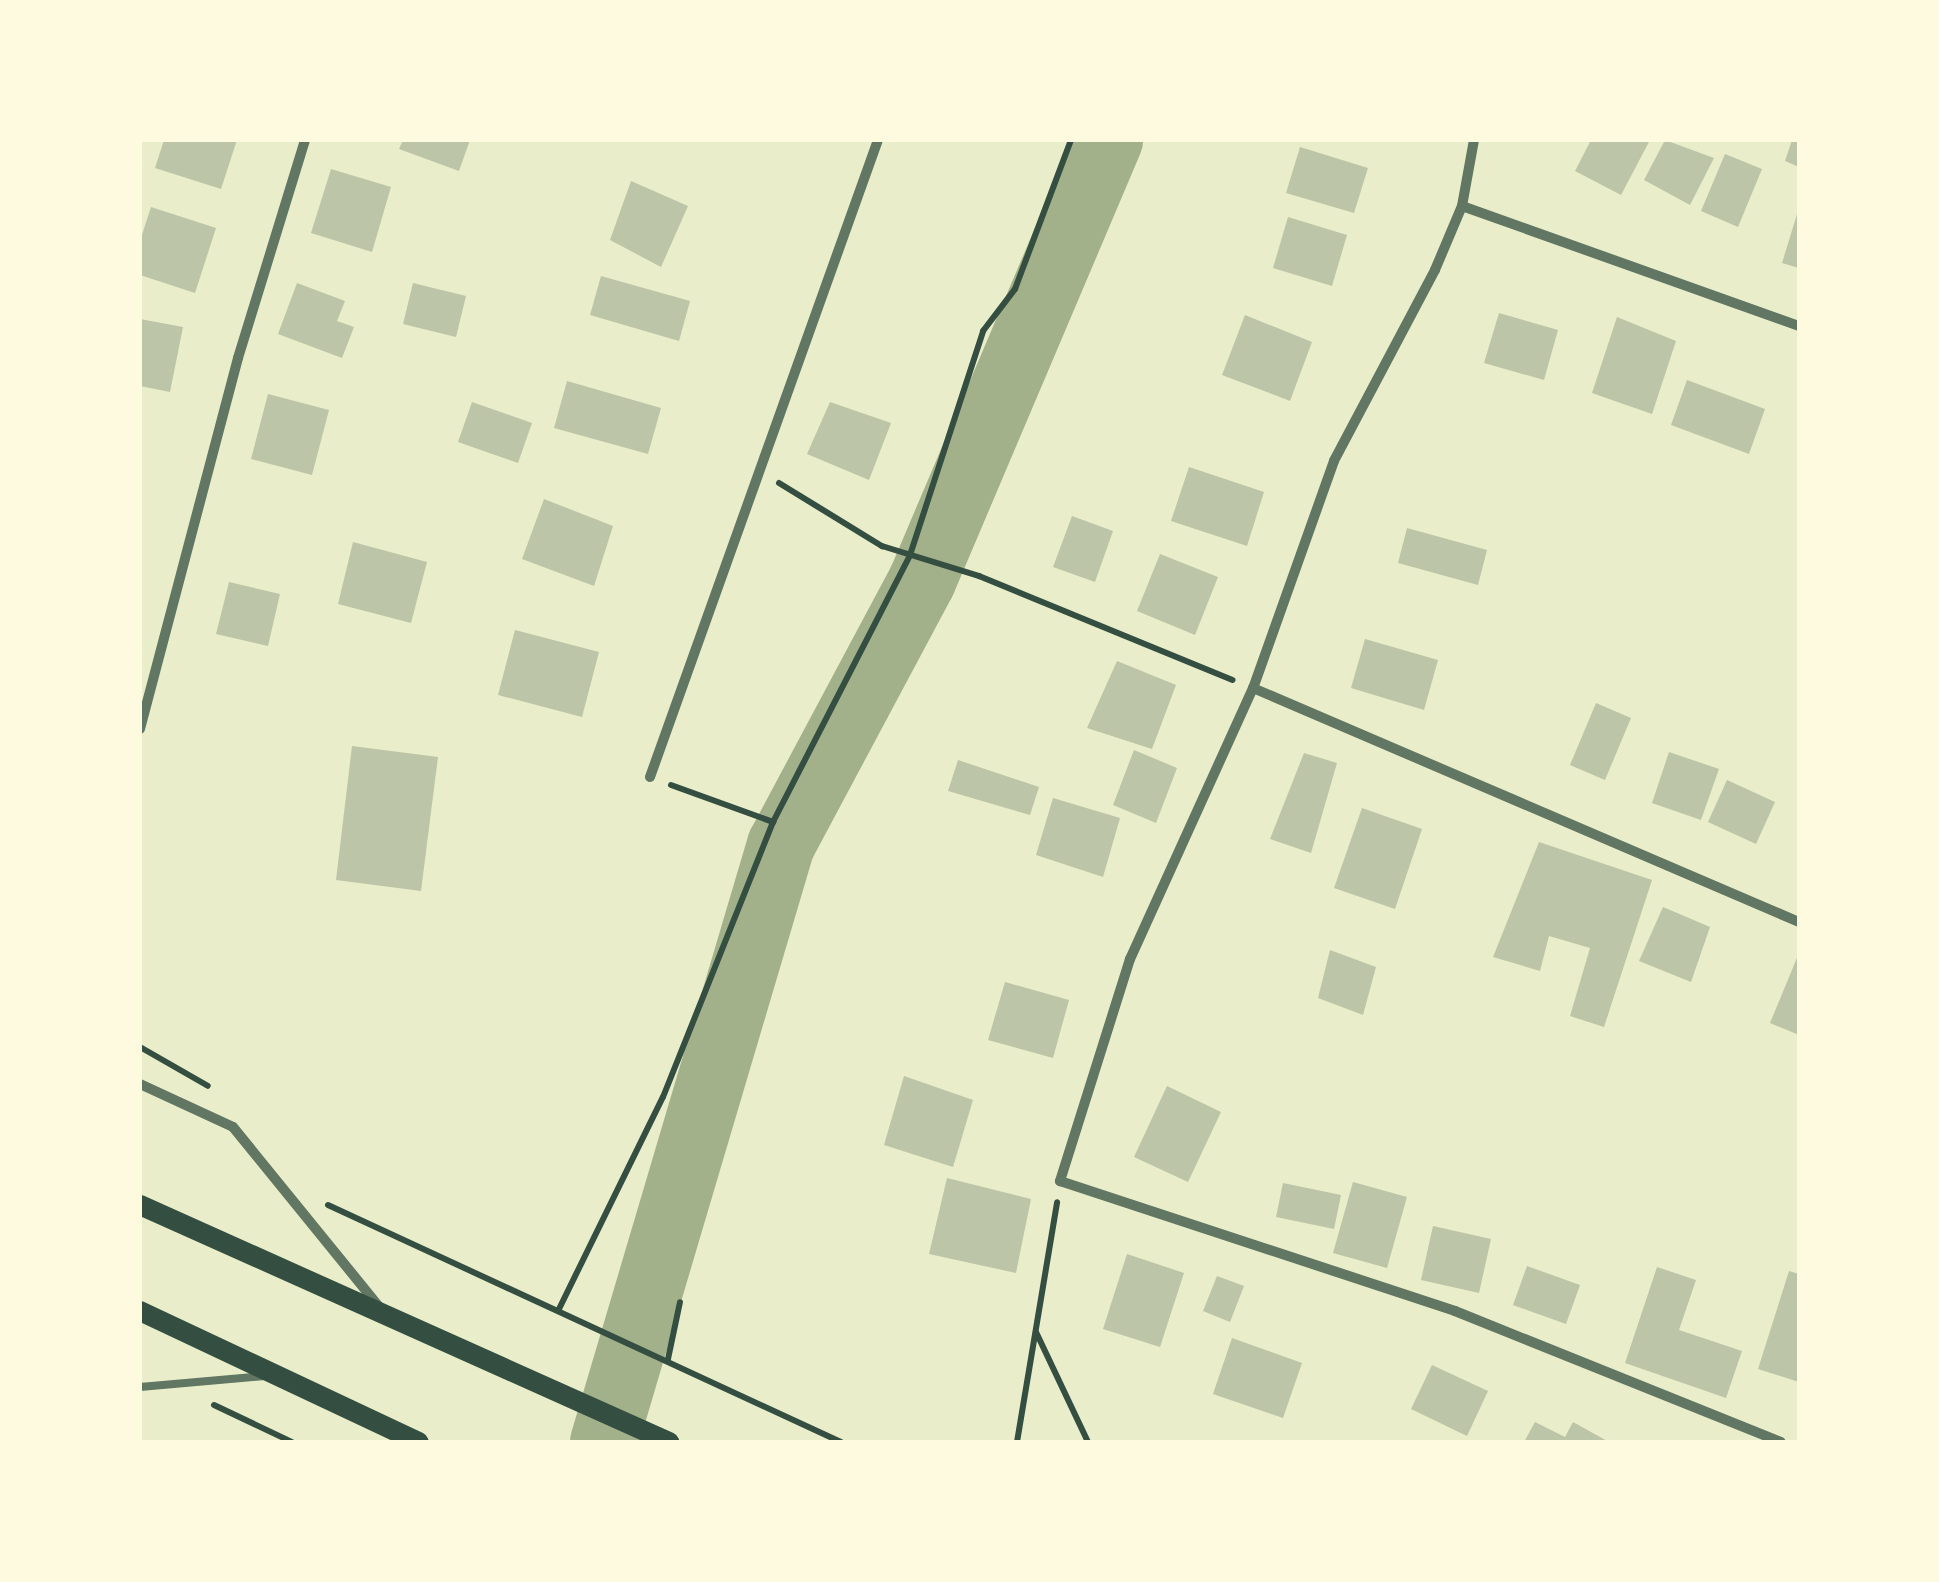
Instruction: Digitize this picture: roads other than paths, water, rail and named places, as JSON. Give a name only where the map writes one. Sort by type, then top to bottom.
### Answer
[{"type":"main road","points":[[140,1205],[381,1309],[669,1442]]},
{"type":"main road","points":[[140,1311],[419,1442]]},
{"type":"street","points":[[140,729],[238,358],[305,140]]},
{"type":"street","points":[[650,777],[764,474],[878,140]]},
{"type":"street","points":[[1474,140],[1462,206],[1334,461],[1253,688],[1130,959],[1060,1181],[1455,1311],[1781,1442]]},
{"type":"street","points":[[1462,206],[1799,326]]},
{"type":"street","points":[[1253,688],[1799,922]]},
{"type":"street","points":[[140,1084],[233,1127],[381,1309]]},
{"type":"lane","points":[[140,1387],[279,1375]]},
{"type":"waterway","points":[[604,1442],[781,845],[922,581],[1109,140]]}]
